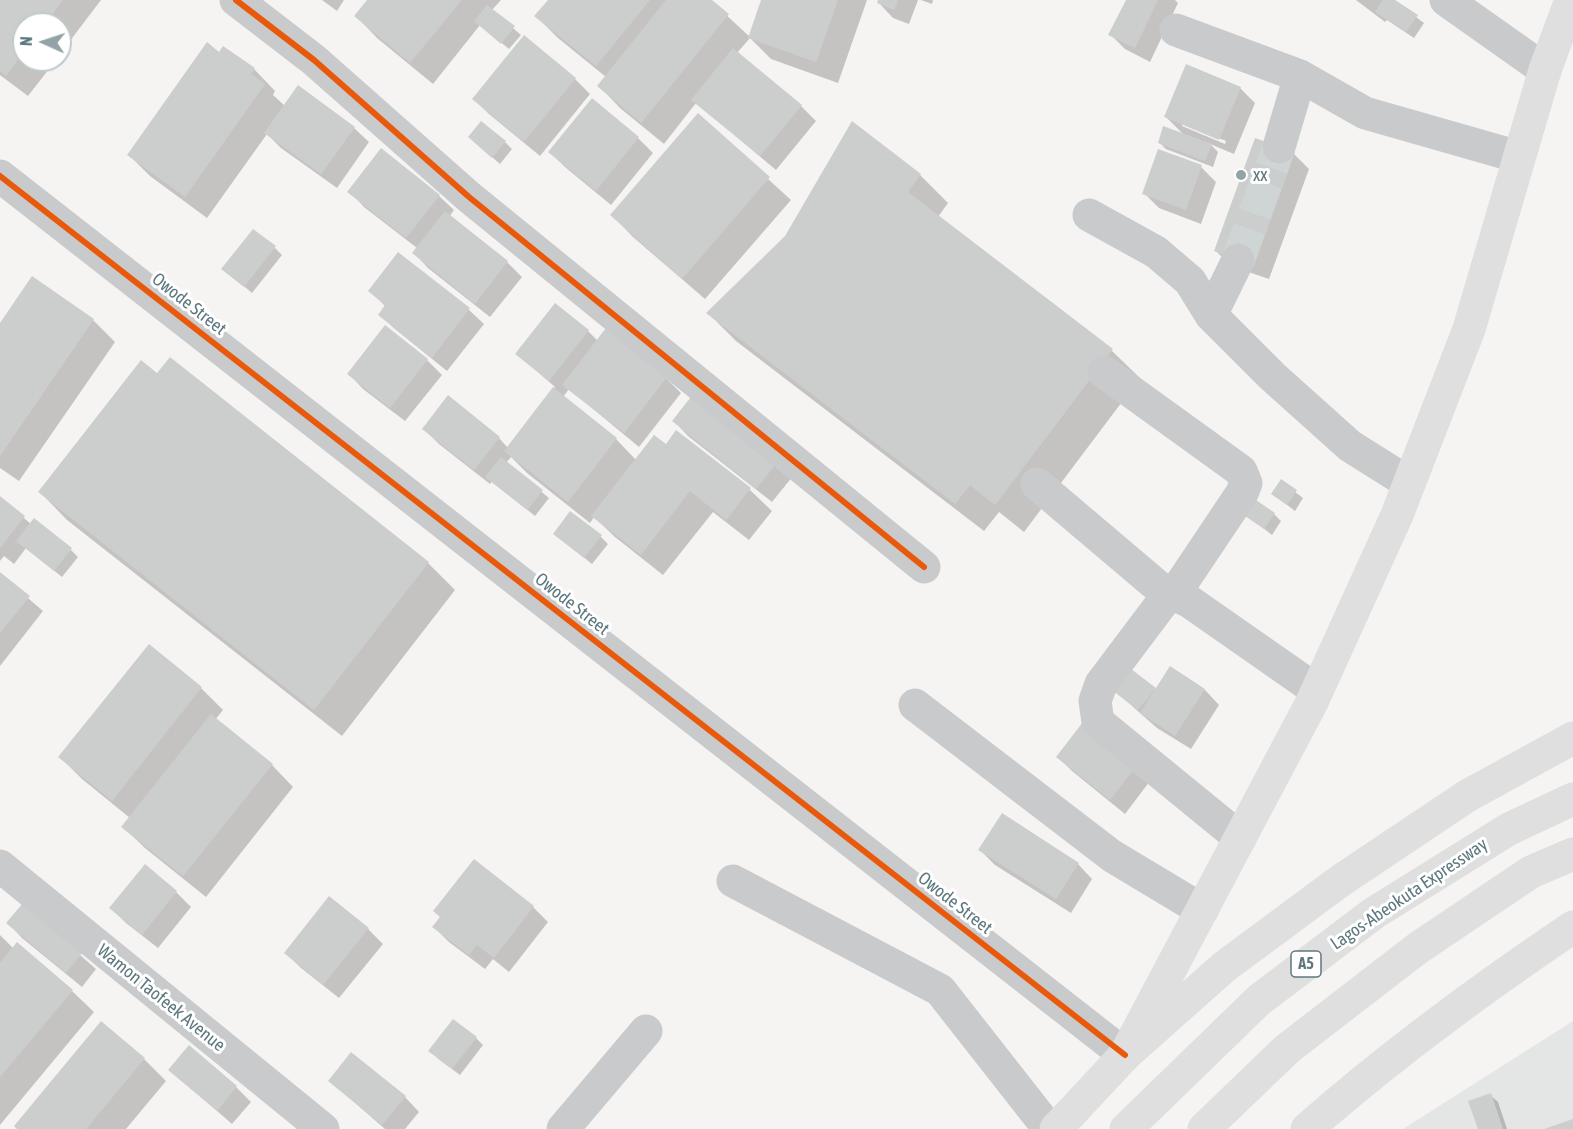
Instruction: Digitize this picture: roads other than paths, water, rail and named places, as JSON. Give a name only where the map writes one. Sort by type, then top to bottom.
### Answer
[{"type":"main road","points":[[1125,1055],[1312,702],[1397,515],[1469,329],[1545,70],[1570,0]]},
{"type":"main road","points":[[1056,1129],[1125,1055],[1224,967],[1340,881],[1467,796],[1573,738]]},
{"type":"main road","name":"Lagos-Abeokuta Expressway","points":[[1126,1129],[1259,1000],[1374,913],[1509,828],[1573,799]]},
{"type":"main road","points":[[1204,1129],[1287,1049],[1418,948],[1532,872],[1573,854]]},
{"type":"main road","points":[[1307,1129],[1359,1083],[1484,987],[1573,927]]},
{"type":"street","points":[[236,0],[314,60],[469,197],[924,567]]},
{"type":"street","points":[[1446,0],[1545,70]]},
{"type":"street","points":[[1176,30],[1300,76],[1365,113],[1519,157]]},
{"type":"street","points":[[1279,147],[1300,76]]},
{"type":"street","name":"Owode Street","points":[[0,176],[1125,1055]]},
{"type":"street","points":[[1089,215],[1156,252],[1190,281],[1212,315],[1272,376],[1350,446],[1409,483]]},
{"type":"street","points":[[1212,315],[1238,260]]},
{"type":"street","points":[[1104,372],[1241,471],[1246,483],[1242,493],[1172,594],[1101,684],[1095,701],[1098,722],[1240,838]]},
{"type":"street","points":[[1037,484],[1172,594],[1317,690]]},
{"type":"street","points":[[915,705],[1112,856],[1202,910]]},
{"type":"street","name":"Wamon Taofeek Avenue","points":[[0,866],[322,1129]]},
{"type":"street","points":[[733,881],[940,990],[1049,1129]]},
{"type":"street","points":[[563,1129],[646,1031]]},
{"type":"tunnel","points":[[1238,260],[1279,147]]},
{"type":"place","name":"xx","points":[[1241,175]]}]
